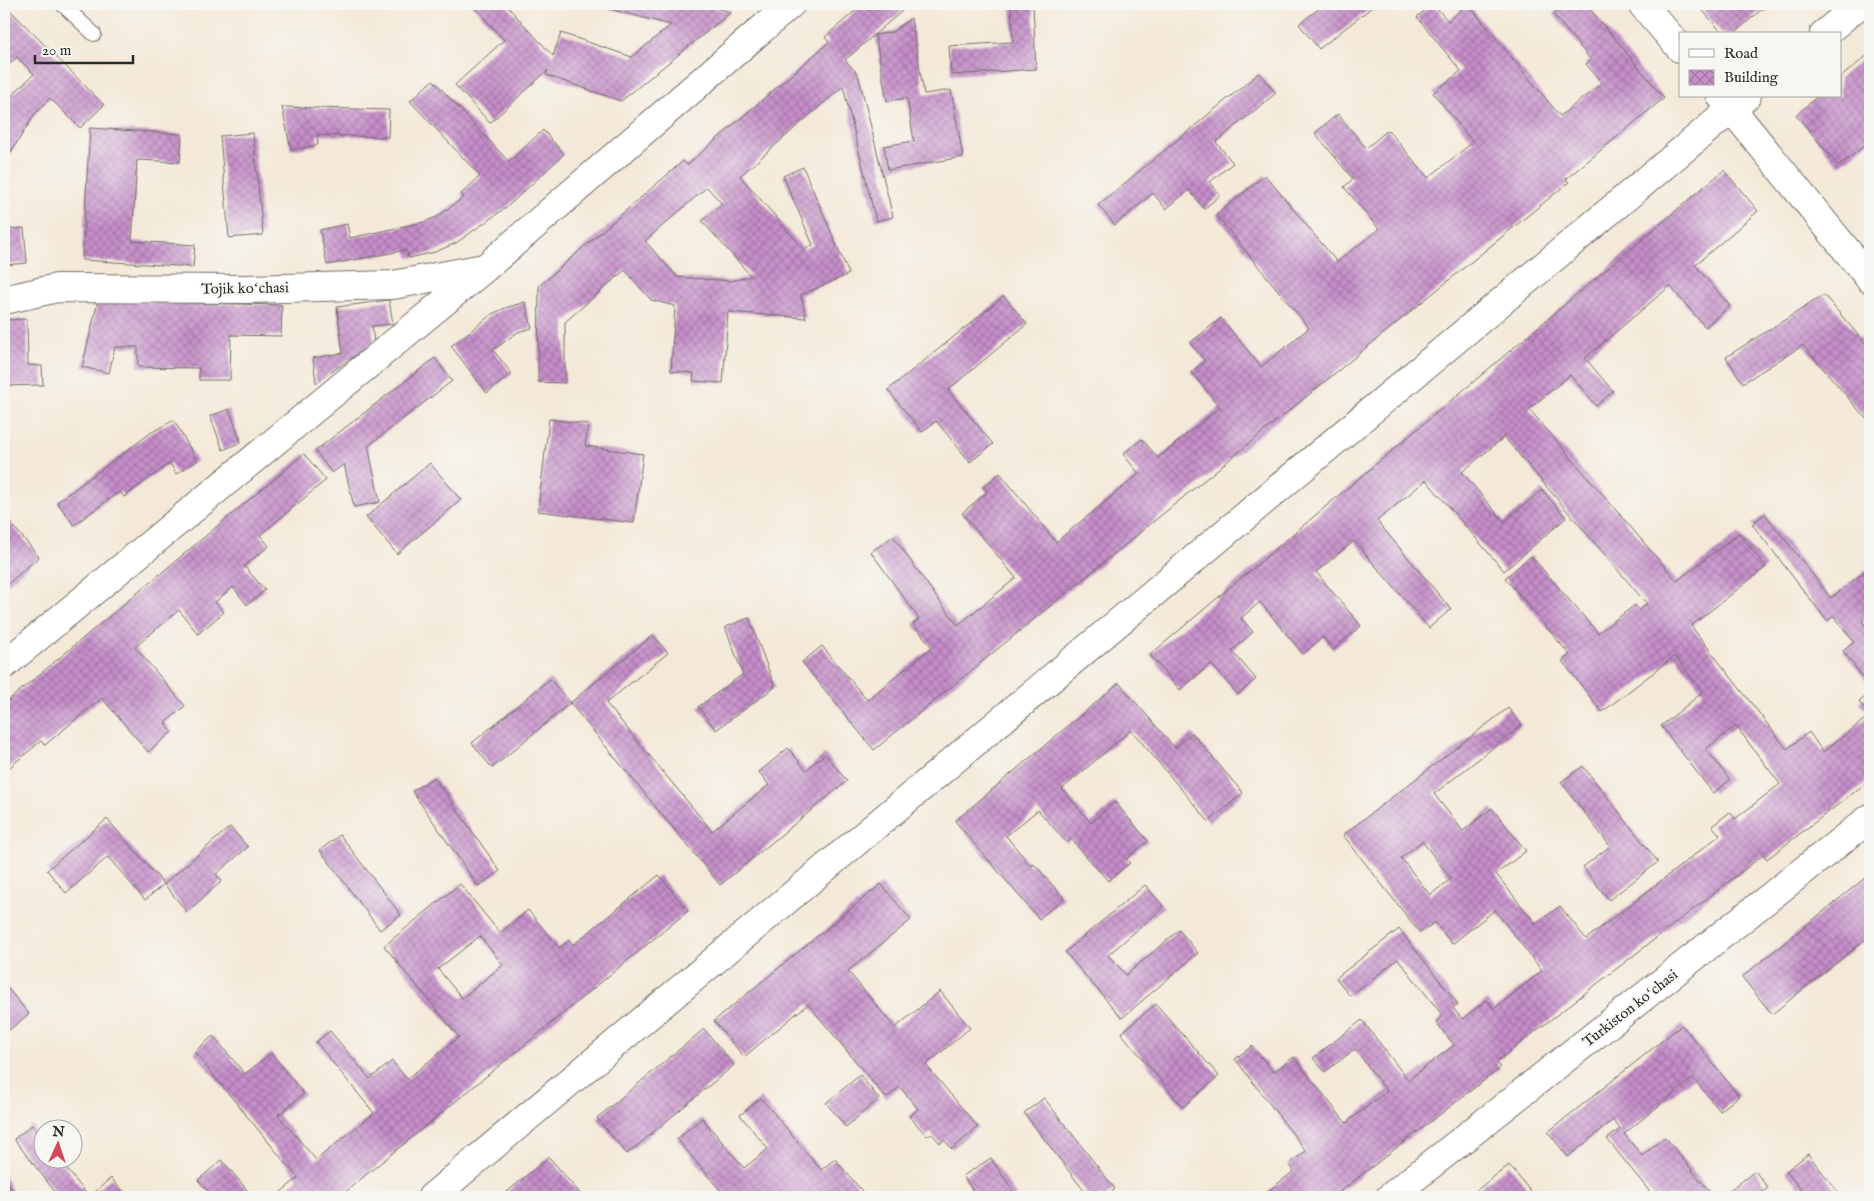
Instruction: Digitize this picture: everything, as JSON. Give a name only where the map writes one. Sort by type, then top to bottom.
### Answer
[{"type":"street","points":[[4,665],[485,268],[791,4]]},
{"type":"street","points":[[1642,4],[1679,47]]},
{"type":"street","points":[[1826,32],[1860,4]]},
{"type":"street","points":[[432,1197],[1733,100],[1870,279]]},
{"type":"street","name":"Tojik koʻchasi","points":[[4,300],[57,288],[247,289],[393,285],[485,268]]},
{"type":"street","name":"Turkiston koʻchasi","points":[[1390,1197],[1870,818]]},
{"type":"lane","points":[[62,4],[94,34]]},
{"type":"building","points":[[4,4],[104,105],[80,128],[50,98],[35,114],[4,163],[4,111],[14,93],[34,74],[17,57],[4,69]]},
{"type":"building","points":[[471,4],[505,4],[553,56],[561,33],[632,57],[671,25],[591,4],[699,4],[731,12],[621,101],[546,75],[548,70],[490,123],[455,85],[504,40]]},
{"type":"building","points":[[863,4],[910,4],[845,60],[858,74],[893,217],[876,221],[843,86],[740,176],[804,249],[813,245],[783,176],[803,167],[849,274],[801,295],[806,318],[728,312],[723,383],[693,381],[694,373],[671,371],[675,306],[651,300],[625,270],[565,322],[565,383],[538,382],[539,286],[683,161],[687,165],[829,42],[825,37]],"holes":[[[707,187],[722,204],[702,221],[751,276],[731,281],[677,277],[645,241]]]},
{"type":"building","points":[[1011,4],[1033,4],[1036,69],[951,75],[949,46],[1013,42]]},
{"type":"building","points":[[1325,4],[1376,4],[1319,49],[1299,24]]},
{"type":"building","points":[[1433,4],[1448,21],[1468,4],[1560,116],[1602,83],[1586,64],[1591,60],[1553,14],[1566,4],[1586,4],[1664,98],[1566,179],[1569,182],[874,750],[802,662],[822,646],[867,700],[932,647],[913,624],[919,619],[871,552],[893,536],[958,625],[1016,578],[962,513],[987,492],[983,487],[1000,473],[1056,542],[1139,474],[1123,454],[1142,439],[1158,458],[1220,407],[1191,372],[1205,361],[1190,343],[1221,318],[1261,367],[1309,328],[1216,215],[1265,175],[1337,262],[1379,229],[1344,187],[1353,179],[1315,133],[1338,114],[1366,148],[1388,130],[1428,178],[1473,142],[1433,93],[1461,71],[1417,17]]},
{"type":"building","points":[[1702,4],[1768,4],[1735,32],[1721,32],[1699,6]]},
{"type":"building","points":[[911,18],[924,94],[951,90],[963,157],[888,170],[884,146],[914,141],[907,98],[887,101],[875,35],[892,32]]},
{"type":"building","points":[[1870,53],[1870,141],[1839,166],[1796,115],[1816,98],[1842,98],[1842,76]]},
{"type":"building","points":[[1259,73],[1276,93],[1216,142],[1233,163],[1210,182],[1220,195],[1204,209],[1189,190],[1166,209],[1153,193],[1115,225],[1098,205]]},
{"type":"building","points":[[433,80],[509,162],[543,130],[564,154],[508,206],[456,243],[435,252],[409,258],[406,250],[327,265],[320,230],[347,224],[350,238],[424,222],[437,217],[464,197],[461,194],[480,176],[410,101]]},
{"type":"building","points":[[282,107],[389,110],[388,137],[317,135],[318,145],[291,150]]},
{"type":"building","points":[[90,128],[182,134],[180,162],[137,160],[132,241],[195,245],[193,267],[82,260]]},
{"type":"building","points":[[253,133],[263,235],[229,238],[220,136]]},
{"type":"building","points":[[1724,170],[1758,211],[1695,265],[1730,306],[1705,327],[1670,286],[1585,358],[1613,391],[1596,406],[1570,375],[1529,409],[1677,581],[1739,533],[1766,567],[1691,626],[1787,749],[1809,732],[1823,752],[1870,715],[1870,780],[1767,859],[1763,855],[1496,1062],[1500,1068],[1333,1197],[1271,1197],[1267,1192],[1294,1171],[1289,1164],[1306,1151],[1235,1059],[1252,1046],[1273,1072],[1294,1057],[1346,1123],[1387,1091],[1355,1049],[1325,1072],[1313,1058],[1362,1020],[1408,1080],[1454,1045],[1436,1022],[1443,1016],[1398,959],[1350,996],[1336,978],[1399,929],[1458,1004],[1453,1008],[1462,1019],[1487,1000],[1494,1009],[1542,971],[1495,910],[1452,944],[1435,922],[1420,933],[1343,835],[1508,708],[1522,725],[1434,794],[1463,831],[1492,808],[1526,851],[1496,874],[1536,924],[1560,906],[1586,939],[1720,835],[1712,826],[1730,812],[1735,819],[1780,784],[1736,726],[1706,749],[1730,780],[1713,793],[1661,726],[1703,692],[1675,656],[1602,712],[1562,661],[1570,655],[1505,578],[1531,556],[1598,633],[1635,605],[1639,610],[1647,604],[1504,437],[1462,472],[1504,522],[1542,490],[1566,518],[1504,571],[1426,480],[1377,521],[1451,609],[1429,628],[1354,541],[1316,572],[1361,626],[1333,650],[1323,637],[1303,654],[1260,602],[1241,618],[1253,632],[1232,651],[1256,679],[1238,695],[1211,664],[1180,690],[1150,655]],"holes":[[[1422,841],[1451,879],[1430,895],[1401,858]]]},
{"type":"building","points":[[24,228],[27,263],[4,265],[4,230]]},
{"type":"building","points":[[1824,295],[1870,349],[1870,419],[1868,421],[1803,345],[1743,383],[1726,357]]},
{"type":"building","points":[[1004,296],[1027,324],[948,390],[993,444],[970,462],[936,421],[922,432],[888,390]]},
{"type":"building","points":[[389,300],[393,324],[372,326],[374,342],[316,383],[313,358],[343,353],[337,307]]},
{"type":"building","points":[[98,301],[282,305],[281,336],[231,335],[230,380],[199,380],[199,368],[138,367],[138,347],[115,347],[109,373],[82,367]]},
{"type":"building","points":[[525,302],[532,328],[518,332],[493,350],[512,374],[487,393],[451,346],[492,314]]},
{"type":"building","points":[[27,319],[28,365],[42,366],[43,385],[4,386],[4,320]]},
{"type":"building","points":[[435,358],[452,381],[368,446],[380,502],[354,507],[344,464],[332,473],[315,451]]},
{"type":"building","points":[[229,409],[241,442],[223,450],[210,416]]},
{"type":"building","points":[[549,419],[588,424],[585,446],[643,454],[634,523],[538,511]]},
{"type":"building","points":[[174,420],[197,461],[176,474],[170,463],[124,497],[120,491],[74,525],[57,502],[152,432]]},
{"type":"building","points":[[304,454],[326,480],[260,535],[269,546],[244,566],[265,590],[247,605],[233,587],[215,602],[224,612],[198,634],[179,610],[135,647],[185,706],[165,723],[172,732],[148,752],[102,698],[45,745],[41,741],[4,772],[4,704]]},
{"type":"building","points":[[430,463],[461,500],[397,554],[366,517]]},
{"type":"building","points":[[1765,514],[1831,598],[1870,567],[1870,614],[1862,621],[1870,632],[1870,686],[1843,651],[1854,642],[1834,616],[1827,621],[1752,524]]},
{"type":"building","points":[[4,515],[39,557],[4,587]]},
{"type":"building","points":[[749,618],[775,687],[716,730],[698,707],[743,674],[725,627]]},
{"type":"building","points":[[653,635],[668,653],[606,703],[712,831],[769,785],[759,772],[788,748],[806,770],[825,754],[847,781],[720,885],[570,703]]},
{"type":"building","points":[[550,679],[570,703],[492,768],[472,743]]},
{"type":"building","points":[[1119,683],[1175,748],[1192,733],[1243,793],[1209,822],[1131,730],[1062,789],[1091,823],[1115,802],[1148,841],[1126,859],[1130,863],[1108,881],[1071,839],[1067,843],[1038,810],[1006,836],[1031,866],[1034,864],[1064,898],[1039,919],[955,821]]},
{"type":"building","points":[[1870,693],[1870,715],[1859,702]]},
{"type":"building","points":[[1583,766],[1658,862],[1609,900],[1583,867],[1610,846],[1561,782]]},
{"type":"building","points":[[434,777],[500,871],[478,886],[412,791]]},
{"type":"building","points":[[107,819],[164,884],[145,900],[108,857],[66,893],[47,870]]},
{"type":"building","points":[[230,827],[248,847],[216,874],[222,881],[187,912],[164,884]]},
{"type":"building","points":[[340,835],[401,915],[380,930],[320,850]]},
{"type":"building","points":[[1870,874],[1870,936],[1772,1014],[1742,977]]},
{"type":"building","points":[[659,875],[688,911],[339,1197],[275,1197],[298,1178],[194,1052],[213,1036],[245,1074],[271,1053],[304,1094],[278,1115],[316,1160],[374,1113],[316,1042],[330,1031],[370,1079],[392,1061],[407,1079],[459,1037],[384,946],[460,884],[500,933],[528,910],[559,948],[569,940],[573,945]],"holes":[[[480,936],[503,965],[462,998],[438,969]]]},
{"type":"building","points":[[881,884],[911,920],[848,971],[895,1028],[940,991],[970,1028],[926,1065],[978,1127],[952,1149],[944,1140],[940,1143],[931,1133],[927,1136],[909,1116],[918,1109],[900,1087],[886,1098],[808,1004],[744,1057],[714,1021]]},
{"type":"building","points":[[1145,885],[1164,907],[1108,955],[1126,975],[1179,930],[1198,953],[1122,1018],[1065,952]]},
{"type":"building","points":[[4,984],[29,1014],[4,1034]]},
{"type":"building","points":[[1156,1004],[1219,1076],[1183,1107],[1121,1033]]},
{"type":"building","points":[[1682,1025],[1739,1096],[1720,1111],[1693,1078],[1624,1134],[1642,1156],[1665,1137],[1714,1197],[1654,1197],[1607,1139],[1620,1129],[1613,1120],[1568,1157],[1548,1132]]},
{"type":"building","points":[[704,1029],[734,1065],[627,1154],[597,1118]]},
{"type":"building","points":[[860,1075],[879,1099],[846,1127],[826,1103]]},
{"type":"building","points":[[761,1098],[821,1170],[835,1159],[867,1197],[838,1197],[836,1195],[832,1197],[720,1197],[724,1195],[677,1139],[702,1118],[744,1168],[768,1149],[740,1115]]},
{"type":"building","points":[[1044,1098],[1115,1189],[1105,1197],[1089,1197],[1024,1113]]},
{"type":"building","points":[[32,1125],[32,1162],[14,1139]]},
{"type":"building","points":[[1808,1154],[1842,1197],[1807,1197],[1786,1171]]},
{"type":"building","points":[[549,1157],[583,1197],[501,1197]]},
{"type":"building","points":[[991,1158],[1017,1197],[977,1197],[963,1176]]},
{"type":"building","points":[[222,1160],[253,1197],[213,1197],[198,1180]]},
{"type":"building","points":[[1509,1165],[1531,1192],[1524,1197],[1468,1197]]},
{"type":"building","points":[[36,1168],[66,1168],[89,1197],[59,1197]]},
{"type":"building","points":[[1755,1171],[1768,1188],[1757,1197],[1722,1197]]},
{"type":"building","points":[[4,1176],[15,1197],[4,1197]]},
{"type":"building","points":[[111,1178],[127,1197],[89,1197]]}]
